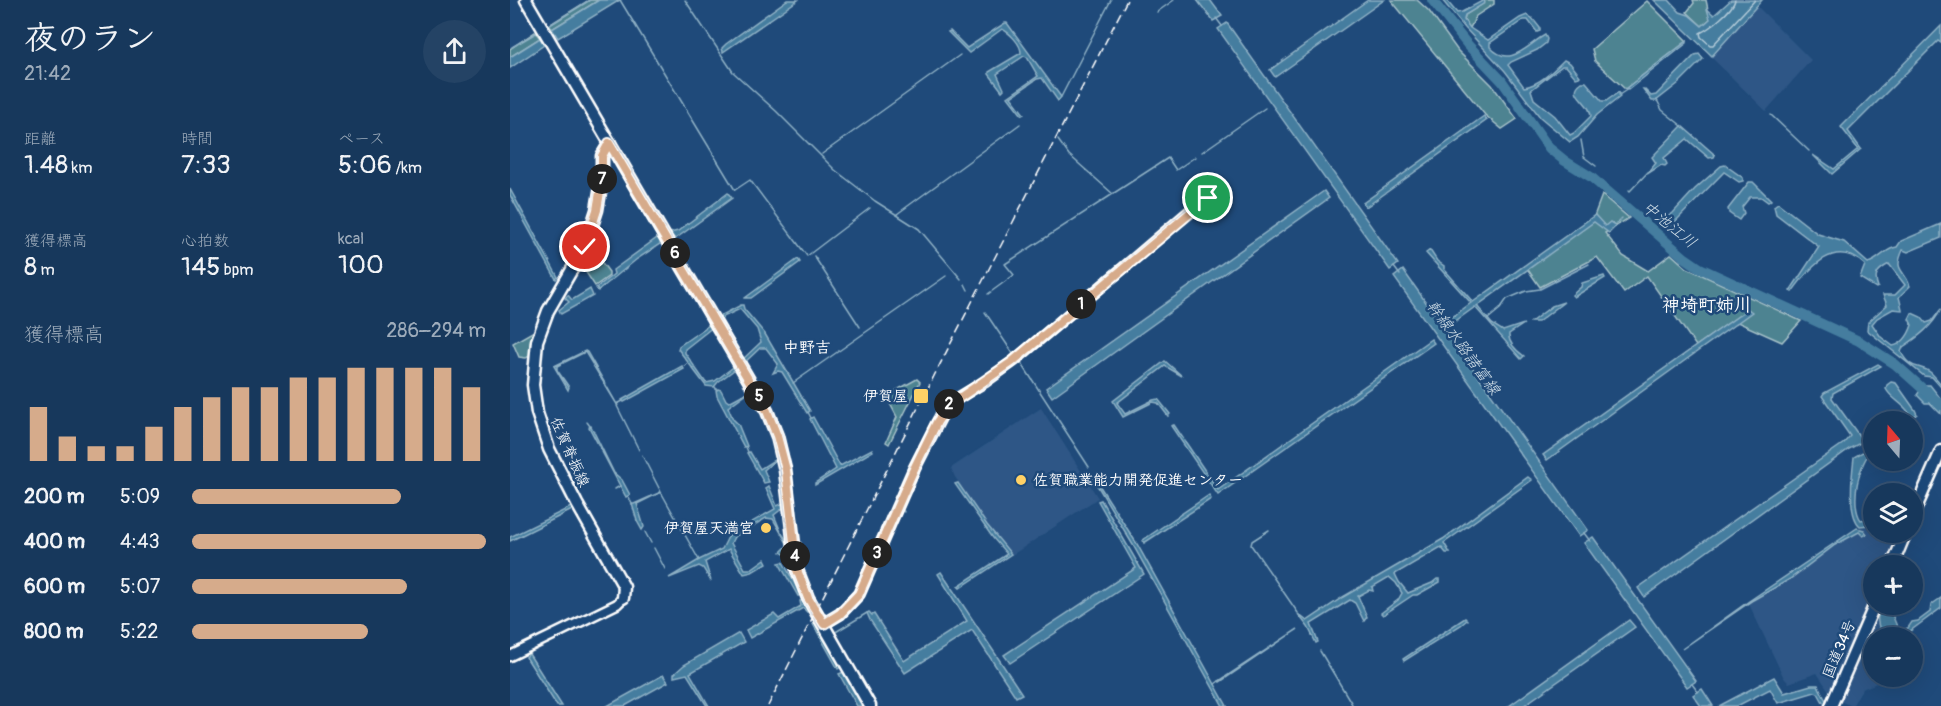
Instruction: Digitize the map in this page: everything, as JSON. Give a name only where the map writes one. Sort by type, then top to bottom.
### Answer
[{"type":"main road","points":[[526,0],[767,411],[777,436],[786,470],[797,570],[808,598],[870,706]]},
{"type":"main road","name":"佐賀脊振線","points":[[609,143],[602,156],[602,180],[597,210],[585,247],[548,311],[537,340],[533,385],[537,413],[549,449],[624,587],[623,598]]},
{"type":"main road","points":[[824,624],[840,614],[859,594],[913,471],[942,414]]},
{"type":"main road","points":[[1923,492],[1941,451]]},
{"type":"main road","name":"国道34号","points":[[1831,706],[1870,615]]},
{"type":"street","points":[[942,414],[957,399],[1012,362],[1191,210],[1220,189]]},
{"type":"street","points":[[510,656],[617,604],[623,598]]},
{"type":"shaded area","points":[[1755,4],[1811,60],[1766,111],[1709,55]]},
{"type":"shaded area","name":"佐賀職業能力開発促進センター","points":[[1041,408],[1098,498],[1012,555],[987,525],[951,468]]},
{"type":"shaded area","points":[[1863,524],[1863,543],[1897,543],[1891,555],[1863,555],[1863,615],[1865,615],[1831,694],[1817,673],[1789,683],[1784,678],[1748,602]]},
{"type":"shaded area","points":[[1876,615],[1881,627],[1870,627]]},
{"type":"shaded area","points":[[1863,643],[1863,687],[1867,687],[1862,689],[1852,706],[1837,700]]},
{"type":"green space","points":[[589,0],[599,0],[552,29],[549,25]]},
{"type":"green space","points":[[1391,0],[1417,0],[1429,11],[1458,51],[1492,85],[1517,119],[1502,129],[1485,115]]},
{"type":"green space","points":[[1484,0],[1494,0],[1494,4],[1476,16],[1470,28],[1464,20],[1465,15],[1484,3]]},
{"type":"green space","points":[[1693,0],[1706,0],[1710,19],[1702,26],[1687,12],[1694,3]]},
{"type":"green space","points":[[1647,1],[1687,41],[1625,89],[1595,61],[1592,49]]},
{"type":"green space","points":[[535,32],[540,38],[510,57],[510,49]]},
{"type":"green space","points":[[1602,195],[1629,218],[1605,233],[1623,256],[1648,271],[1671,254],[1687,268],[1801,321],[1782,342],[1733,320],[1696,346],[1647,276],[1624,293],[1597,257],[1540,287],[1526,267],[1593,219]]},
{"type":"green space","points":[[600,260],[609,272],[609,276],[595,286],[585,271]]},
{"type":"green space","points":[[534,331],[529,356],[519,357],[513,343]]},
{"type":"green space","points":[[917,379],[920,382],[889,444],[886,442],[897,417],[886,396]]},
{"type":"water","points":[[599,0],[620,0],[558,38],[552,29]]},
{"type":"water","points":[[787,0],[798,0],[723,52],[722,48],[726,44]]},
{"type":"water","points":[[1197,0],[1210,0],[1222,16],[1213,21]]},
{"type":"water","points":[[1368,0],[1384,0],[1275,77],[1270,70]]},
{"type":"water","points":[[1442,0],[1446,0],[1457,13],[1484,0],[1485,3],[1465,15],[1464,20],[1470,28],[1488,40],[1520,18],[1527,15],[1532,18],[1540,31],[1537,32],[1528,20],[1523,20],[1490,43],[1490,47],[1504,56],[1511,56],[1545,35],[1546,43],[1508,65],[1524,87],[1540,80],[1564,60],[1570,63],[1579,77],[1576,78],[1566,66],[1562,66],[1531,90],[1534,99],[1555,116],[1570,135],[1591,116],[1587,106],[1577,94],[1576,90],[1582,82],[1586,82],[1602,101],[1606,101],[1619,92],[1620,97],[1597,115],[1578,137],[1570,142],[1540,117],[1505,71]]},
{"type":"water","points":[[1654,0],[1669,0],[1680,12],[1689,15],[1702,26],[1710,19],[1707,9],[1714,15],[1731,0],[1762,0],[1712,56]]},
{"type":"water","points":[[1005,23],[1061,97],[1058,101],[1042,78],[1011,97],[1024,114],[1022,115],[1008,97],[1038,76],[1027,57],[1024,56],[997,74],[1004,89],[1002,91],[989,72],[1021,53],[1021,50],[1012,36],[1002,29],[969,53],[948,32],[950,31],[967,48]]},
{"type":"water","points":[[1227,23],[1398,264],[1390,270],[1218,29]]},
{"type":"water","points":[[1941,26],[1941,43],[1938,41],[1848,131],[1861,149],[1832,174],[1813,155],[1834,169],[1858,149],[1841,127]]},
{"type":"water","points":[[540,38],[544,45],[510,68],[510,57]]},
{"type":"water","points":[[1687,41],[1628,90],[1625,89]]},
{"type":"water","points":[[1699,54],[1703,59],[1679,83],[1656,101],[1652,101],[1643,89],[1651,96],[1656,95],[1695,55]]},
{"type":"water","points":[[1484,116],[1487,120],[1366,207],[1363,203]]},
{"type":"water","points":[[1682,126],[1715,155],[1714,157],[1709,158],[1687,139],[1664,158],[1667,164],[1665,166],[1661,165],[1647,174],[1656,163],[1652,157]]},
{"type":"water","points":[[1725,165],[1743,178],[1743,181],[1739,182],[1724,172],[1671,226],[1665,224],[1664,219],[1673,213],[1695,189]]},
{"type":"water","points":[[1749,182],[1753,182],[1771,200],[1768,202],[1761,197],[1750,197],[1742,207],[1744,213],[1739,220],[1729,213],[1728,209]]},
{"type":"water","points":[[510,189],[558,277],[556,279],[510,195]]},
{"type":"water","points":[[1324,191],[1329,198],[1052,397],[1046,388]]},
{"type":"water","points":[[728,193],[732,198],[675,239],[670,233],[678,231]]},
{"type":"water","points":[[1778,203],[1818,234],[1844,242],[1868,263],[1889,249],[1897,247],[1901,241],[1941,224],[1941,238],[1908,252],[1903,250],[1899,266],[1910,286],[1899,297],[1902,310],[1893,309],[1877,318],[1872,324],[1881,337],[1893,346],[1903,341],[1907,335],[1912,325],[1909,319],[1912,313],[1921,317],[1926,323],[1932,321],[1941,309],[1929,326],[1903,347],[1901,352],[1911,365],[1931,373],[1941,387],[1932,377],[1924,376],[1867,330],[1868,322],[1887,305],[1883,295],[1895,295],[1905,285],[1889,264],[1878,273],[1876,279],[1878,287],[1876,288],[1860,278],[1865,265],[1854,257],[1843,254],[1833,255],[1815,265],[1792,292],[1790,291],[1819,247],[1776,214],[1774,206]]},
{"type":"water","points":[[1595,215],[1605,226],[1610,222],[1615,227],[1609,233],[1594,222],[1477,306],[1492,324],[1503,331],[1524,324],[1509,334],[1511,344],[1524,356],[1521,359],[1475,307],[1450,325],[1447,321],[1471,303],[1426,253],[1430,250],[1473,302]]},
{"type":"water","points":[[657,238],[662,238],[663,242],[637,259],[598,291],[596,288],[614,274],[613,270]]},
{"type":"water","points":[[798,259],[800,262],[751,298],[745,298]]},
{"type":"water","points":[[1403,270],[1588,530],[1579,536],[1394,277]]},
{"type":"water","points":[[1604,276],[1605,278],[1574,297],[1572,295],[1582,283]]},
{"type":"water","points":[[590,289],[593,296],[561,314],[559,310],[569,302],[565,298],[568,295],[572,300]]},
{"type":"water","points":[[1564,302],[1538,322],[1531,322],[1552,306]]},
{"type":"water","points":[[741,305],[765,334],[810,411],[807,413],[782,372],[773,373],[778,364],[766,348],[760,348],[744,363],[742,360],[761,342],[757,329],[740,309],[723,317],[719,323],[717,319],[720,316]]},
{"type":"water","points":[[1748,309],[1752,312],[1547,460],[1543,455]]},
{"type":"water","points":[[712,323],[714,326],[685,349],[685,353],[706,383],[715,381],[736,365],[738,367],[714,387],[706,386],[678,349]]},
{"type":"water","points":[[1431,339],[1434,343],[1218,495],[1171,426],[1174,425],[1218,490]]},
{"type":"water","points":[[585,351],[618,406],[585,352],[557,366],[557,370],[569,387],[568,390],[554,366]]},
{"type":"water","points":[[1165,361],[1182,376],[1165,366],[1117,403],[1125,414],[1158,399],[1170,414],[1168,416],[1158,403],[1153,402],[1123,417],[1113,401]]},
{"type":"water","points":[[1878,364],[1881,366],[1833,393],[1832,398],[1860,437],[1863,436],[1863,441],[1849,449],[1644,597],[1638,588],[1844,443],[1850,436],[1822,396]]},
{"type":"water","points":[[682,366],[684,369],[624,402],[622,400]]},
{"type":"water","points":[[1891,382],[1896,383],[1916,411],[1908,411],[1891,396],[1886,389]]},
{"type":"water","points":[[1924,385],[1930,385],[1941,399],[1941,414],[1917,395]]},
{"type":"water","points":[[718,389],[729,402],[751,390],[728,407],[747,446],[744,447],[717,396],[716,390]]},
{"type":"water","points":[[813,417],[840,466],[872,449],[873,451],[815,485],[836,469],[810,419]]},
{"type":"water","points":[[591,426],[614,473],[622,480],[630,495],[626,497],[589,427]]},
{"type":"water","points":[[750,452],[760,469],[779,457],[764,470],[769,482],[764,483],[747,453]]},
{"type":"water","points":[[1863,452],[1863,464],[1856,495],[1858,513],[1861,520],[1863,520],[1863,526],[1860,526],[1853,513],[1852,504],[1854,457]]},
{"type":"water","points":[[1092,474],[1137,544],[1227,706],[1223,706]]},
{"type":"water","points":[[1528,477],[1532,480],[1444,543],[1450,553],[1446,553],[1441,547],[1395,574],[1408,593],[1437,579],[1440,579],[1440,582],[1413,595],[1383,615],[1381,613],[1398,600],[1402,593],[1389,577],[1372,587],[1373,591],[1369,590],[1358,596],[1367,617],[1364,621],[1355,603],[1350,600],[1311,624],[1318,642],[1316,643],[1298,614],[1307,621],[1343,597],[1443,539]]},
{"type":"water","points":[[958,483],[987,525],[1011,554],[960,588],[958,586],[1007,554],[955,484]]},
{"type":"water","points":[[769,486],[777,506],[786,502],[787,505],[774,515],[791,547],[790,552],[784,554],[781,552],[788,545],[773,519],[766,518],[734,537],[731,543],[745,569],[751,569],[765,559],[767,563],[744,574],[729,549],[705,562],[711,581],[703,568],[699,566],[669,578],[722,549],[729,535],[775,509],[766,488]]},
{"type":"water","points":[[661,492],[637,504],[644,527],[642,530],[632,504]]},
{"type":"water","points":[[1209,495],[1211,499],[1144,543],[1143,540]]},
{"type":"water","points":[[1101,500],[1144,574],[1010,663],[1004,655],[1136,568],[1098,501]]},
{"type":"water","points":[[571,507],[572,510],[510,541],[510,537]]},
{"type":"water","points":[[1857,528],[1863,530],[1863,536],[1859,532],[1835,545],[1790,579],[1753,600],[1682,649]]},
{"type":"water","points":[[1593,537],[1696,681],[1687,687],[1584,543]]},
{"type":"water","points":[[783,562],[801,595],[798,596],[779,563]]},
{"type":"water","points":[[941,572],[1022,694],[1016,697],[972,630],[905,673],[867,613],[874,614],[904,661],[967,621],[938,574]]},
{"type":"water","points":[[1941,598],[1941,608],[1915,627],[1909,627],[1912,622],[1918,621],[1930,612],[1931,605]]},
{"type":"water","points":[[804,600],[809,611],[803,608],[750,638],[746,630],[774,614],[779,619],[801,606],[800,601]]},
{"type":"water","points":[[1878,615],[1892,615],[1897,627],[1879,627]]},
{"type":"water","points":[[1465,618],[1467,620],[1461,625],[1404,661],[1403,659]]},
{"type":"water","points":[[816,620],[842,666],[838,669],[813,624]]},
{"type":"water","points":[[1629,620],[1635,627],[1523,706],[1509,706]]},
{"type":"water","points":[[1298,629],[1220,682],[1219,681]]},
{"type":"water","points":[[739,633],[744,642],[690,673],[709,706],[707,706],[687,674],[674,677],[674,674],[684,665]]},
{"type":"water","points":[[529,654],[562,706],[557,706],[526,657]]},
{"type":"water","points":[[844,672],[864,706],[857,706],[839,674]]},
{"type":"water","points":[[663,675],[668,682],[625,706],[607,706]]},
{"type":"water","points":[[1774,677],[1784,693],[1818,685],[1825,699],[1829,701],[1827,705],[1815,692],[1778,703],[1770,689],[1737,706],[1719,706]]},
{"type":"water","points":[[1702,689],[1713,706],[1701,706],[1693,695]]},
{"type":"waterway","points":[[550,25],[590,0]]},
{"type":"waterway","points":[[620,0],[735,190],[750,180],[807,256],[870,208]]},
{"type":"waterway","points":[[685,0],[733,72],[835,170],[875,201],[919,229],[961,279]]},
{"type":"waterway","points":[[1061,97],[1111,0]]},
{"type":"waterway","points":[[1157,12],[1174,0]]},
{"type":"waterway","name":"中池江川","points":[[1432,0],[1467,44],[1502,81],[1549,148],[1591,177],[1684,257],[1700,268],[1859,341],[1895,364],[1941,405]]},
{"type":"waterway","name":"幹線水路諸富線","points":[[1216,18],[1222,26]]},
{"type":"waterway","points":[[512,47],[536,33]]},
{"type":"waterway","points":[[822,154],[960,55]]},
{"type":"waterway","points":[[1619,95],[1628,89]]},
{"type":"waterway","points":[[1657,100],[1662,110],[1682,126]]},
{"type":"waterway","points":[[1202,152],[1265,108]]},
{"type":"waterway","points":[[1771,115],[1809,151]]},
{"type":"waterway","points":[[897,214],[1020,124]]},
{"type":"waterway","points":[[988,294],[1014,275],[1005,264],[1113,194],[1069,155],[1058,140]]},
{"type":"waterway","points":[[1581,140],[1584,157],[1596,166]]},
{"type":"waterway","points":[[1114,193],[1168,158],[1176,170],[1195,157]]},
{"type":"waterway","points":[[1629,190],[1648,172]]},
{"type":"waterway","points":[[1615,225],[1622,218]]},
{"type":"waterway","points":[[814,256],[860,327]]},
{"type":"waterway","points":[[1488,319],[1500,309],[1507,299],[1526,291],[1540,289],[1589,264]]},
{"type":"waterway","name":"幹線水路諸富線","points":[[1394,267],[1400,275]]},
{"type":"waterway","points":[[793,383],[946,276]]},
{"type":"waterway","points":[[965,284],[968,290]]},
{"type":"waterway","points":[[985,312],[1014,355]]},
{"type":"waterway","points":[[683,367],[688,363]]},
{"type":"waterway","points":[[1022,364],[1089,467]]},
{"type":"waterway","points":[[617,404],[623,401]]},
{"type":"waterway","points":[[617,406],[639,450]]},
{"type":"waterway","points":[[808,412],[811,418]]},
{"type":"waterway","points":[[587,422],[590,426]]},
{"type":"waterway","points":[[746,447],[748,452]]},
{"type":"waterway","points":[[642,455],[699,560]]},
{"type":"waterway","points":[[615,489],[620,486]]},
{"type":"waterway","points":[[628,496],[632,504]]},
{"type":"waterway","points":[[1269,530],[1252,541],[1251,545],[1298,613]]},
{"type":"waterway","points":[[645,532],[651,543]]},
{"type":"waterway","name":"幹線水路諸富線","points":[[1584,533],[1590,541]]},
{"type":"waterway","points":[[654,548],[665,569]]},
{"type":"waterway","points":[[834,633],[867,613]]},
{"type":"waterway","points":[[1320,651],[1352,704]]},
{"type":"waterway","points":[[1215,684],[1219,681]]},
{"type":"waterway","name":"幹線水路諸富線","points":[[1692,684],[1698,692]]},
{"type":"railway","points":[[768,706],[1127,0]]},
{"type":"place","name":"伊賀屋","points":[[921,396]]},
{"type":"place","name":"佐賀職業能力開発促進センター","points":[[1021,480]]},
{"type":"place","name":"伊賀屋天満宮","points":[[766,528]]},
{"type":"district","name":"神埼町姉川","points":[[1707,305]]},
{"type":"district","name":"中野吉","points":[[807,347]]},
{"type":"route","points":[[585,247],[597,210],[602,180],[602,156],[609,143],[767,411],[777,436],[786,470],[797,570],[808,598],[824,624],[840,614],[859,594],[913,471],[937,422],[949,405],[1012,362],[1208,198]]}]
